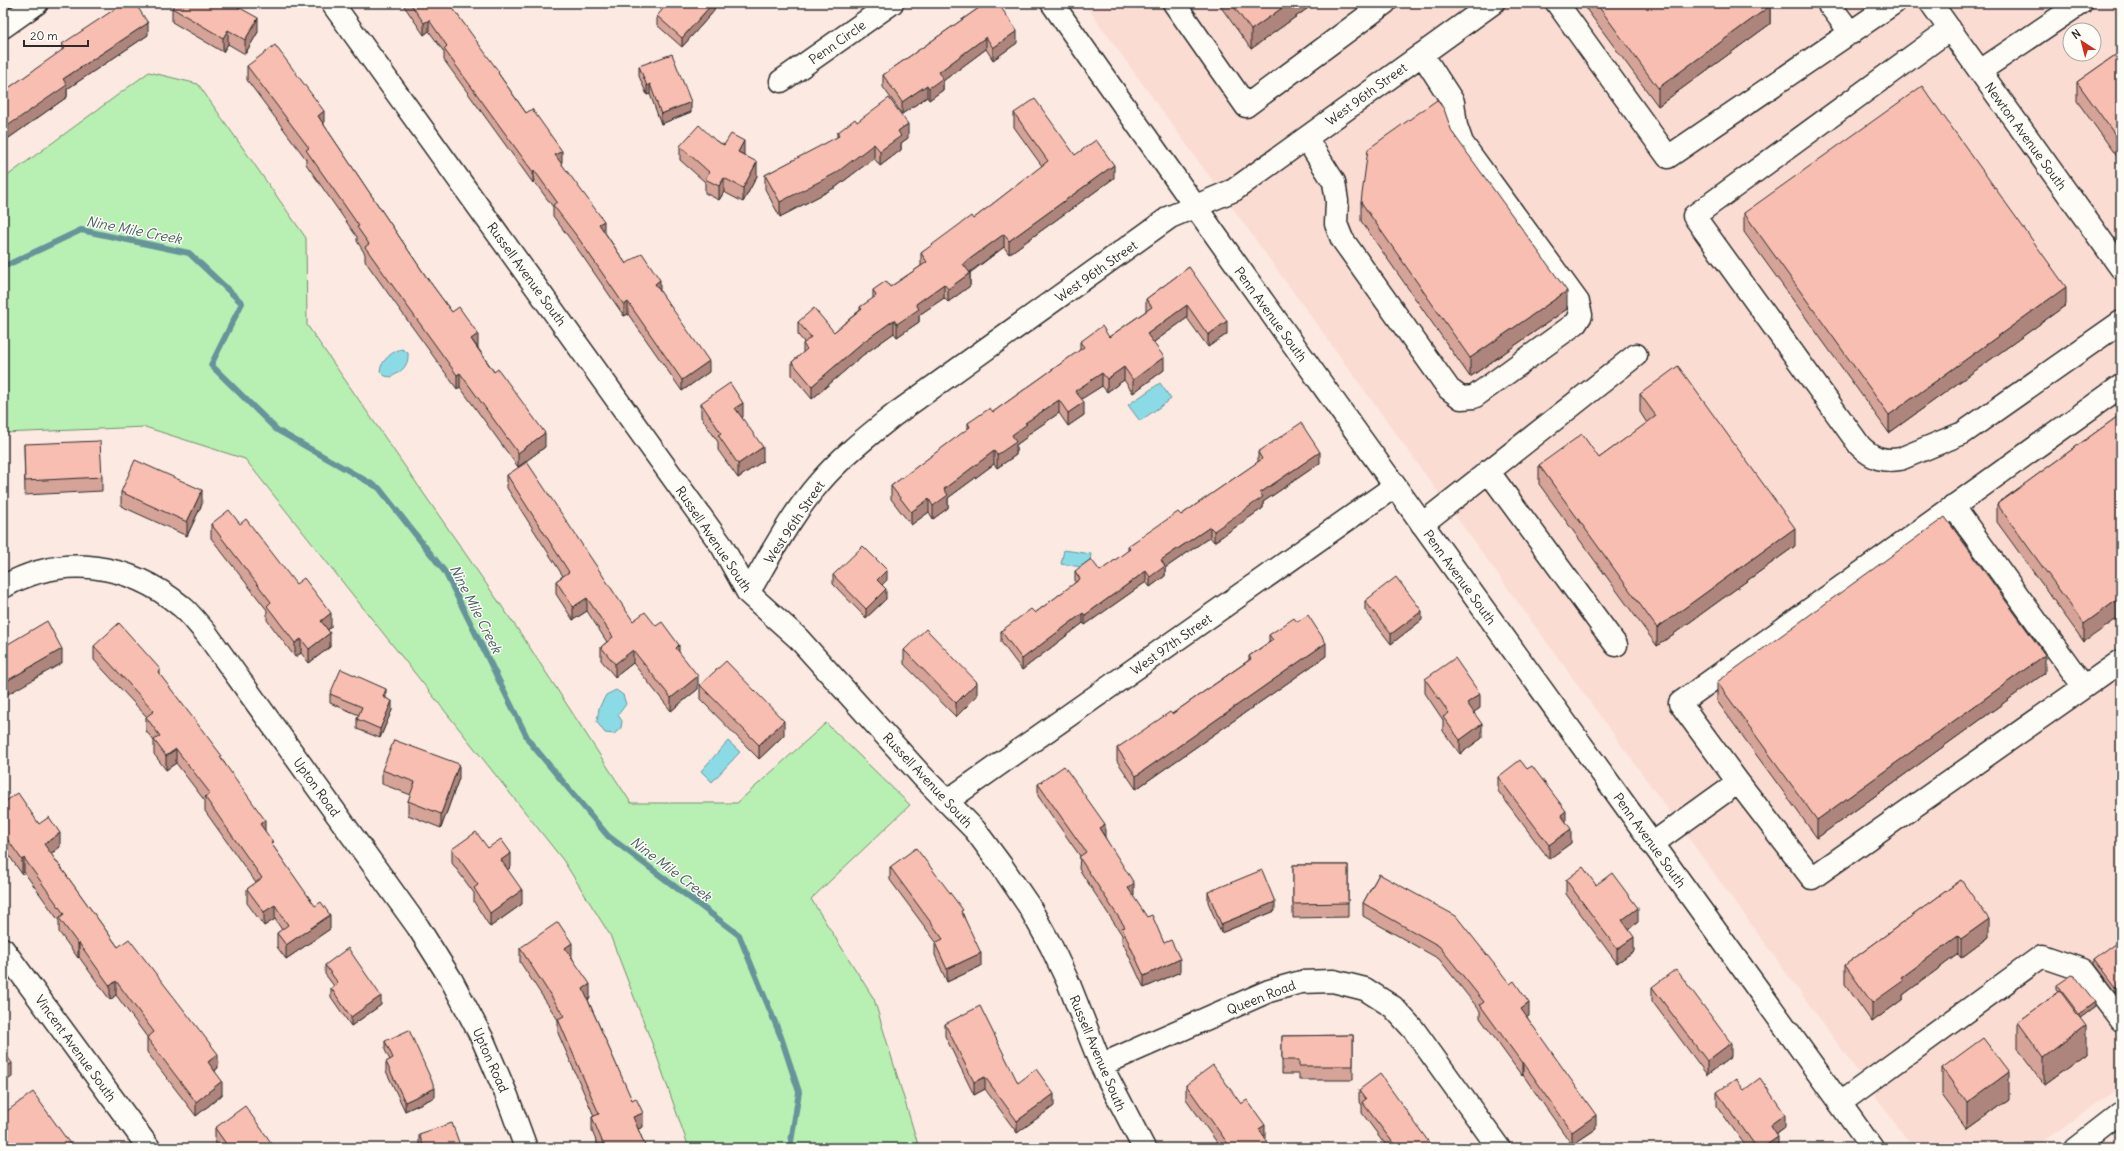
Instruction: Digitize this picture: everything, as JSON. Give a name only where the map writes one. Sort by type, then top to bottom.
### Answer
[{"type":"street","points":[[3,27],[37,3]]},
{"type":"street","name":"Russell Avenue South","points":[[332,3],[722,546],[748,593],[798,638],[975,830],[1029,906],[1069,984],[1101,1065],[1144,1148]]},
{"type":"street","name":"Penn Circle","points":[[781,81],[892,3]]},
{"type":"street","name":"Penn Avenue South","points":[[1052,3],[1195,207],[1422,524],[1872,1148]]},
{"type":"street","points":[[1174,3],[1246,106],[1386,3]]},
{"type":"street","name":"West 96th Street","points":[[748,593],[791,523],[819,483],[854,447],[894,415],[1170,218],[1234,190],[1493,3]]},
{"type":"street","points":[[1557,3],[1668,157],[1851,34],[1894,3]]},
{"type":"street","points":[[1828,3],[1851,34]]},
{"type":"street","name":"Newton Avenue South","points":[[1932,3],[2121,268]]},
{"type":"street","points":[[1980,71],[2081,3]]},
{"type":"street","points":[[1950,29],[1694,216],[1860,446],[1869,455],[1880,460],[1890,461],[1900,459],[1963,433],[2121,322]]},
{"type":"street","points":[[1306,138],[1334,182],[1337,201],[1336,224],[1342,239],[1449,389],[1461,398],[1474,397],[1576,323],[1581,314],[1578,302],[1462,143],[1456,126],[1453,102],[1422,54]]},
{"type":"street","points":[[1422,524],[1636,355]]},
{"type":"street","points":[[2121,386],[1680,703],[1738,782],[1812,878],[2121,661]]},
{"type":"street","points":[[1488,471],[1616,644]]},
{"type":"street","name":"West 97th Street","points":[[947,801],[1395,486]]},
{"type":"street","points":[[1953,506],[2084,687]]},
{"type":"street","name":"Upton Road","points":[[3,587],[17,579],[50,568],[86,566],[122,572],[153,586],[182,606],[206,633],[234,671],[418,928],[452,981],[482,1038],[507,1096],[526,1148]]},
{"type":"street","points":[[1652,844],[1738,782]]},
{"type":"street","name":"Vincent Avenue South","points":[[3,949],[149,1148]]},
{"type":"street","points":[[1840,1103],[2042,956],[2083,970],[2121,1020]]},
{"type":"street","name":"Queen Road","points":[[1101,1065],[1269,991],[1301,982],[1334,981],[1365,989],[1393,1007],[1414,1030],[1499,1148]]},
{"type":"street","points":[[2076,1148],[2121,1113]]},
{"type":"shaded area","points":[[1084,3],[2121,3],[2121,1086],[2035,1148],[1913,1148]]},
{"type":"green space","points":[[149,72],[198,84],[306,238],[307,325],[521,634],[631,803],[737,803],[826,723],[910,805],[811,899],[874,999],[919,1148],[689,1148],[655,1051],[610,935],[563,860],[245,459],[145,427],[3,433],[3,179]]},
{"type":"water","points":[[402,349],[408,353],[406,365],[398,373],[391,377],[385,376],[380,371],[382,364],[391,354]]},
{"type":"water","points":[[1160,383],[1171,399],[1140,421],[1128,405]]},
{"type":"water","points":[[1064,550],[1091,554],[1089,568],[1061,564]]},
{"type":"water","points":[[616,690],[623,695],[626,704],[618,715],[622,721],[621,728],[614,734],[605,733],[597,722],[599,708],[606,695]]},
{"type":"water","points":[[728,741],[740,752],[712,782],[701,771]]},
{"type":"building","points":[[124,3],[135,3],[148,23],[63,79],[67,85],[3,129],[3,92],[65,48],[62,44]]},
{"type":"building","points":[[175,3],[231,3],[258,18],[245,40],[228,30],[223,38],[172,8]]},
{"type":"building","points":[[410,3],[449,3],[499,72],[498,73],[526,113],[532,109],[562,151],[555,155],[604,221],[599,224],[626,264],[642,253],[660,280],[655,284],[709,361],[682,380],[628,302],[624,305],[579,239],[553,205],[557,202],[534,170],[533,172],[444,49],[447,46],[429,20],[424,23]]},
{"type":"building","points":[[668,3],[713,3],[682,38],[657,16]]},
{"type":"building","points":[[986,3],[998,3],[1017,31],[993,48],[986,37],[939,72],[943,78],[929,88],[927,85],[902,102],[883,75]]},
{"type":"building","points":[[1231,3],[1289,3],[1251,30]]},
{"type":"building","points":[[1596,3],[1768,3],[1770,6],[1658,88]]},
{"type":"building","points":[[275,45],[324,111],[318,116],[427,278],[452,312],[459,307],[478,334],[471,339],[494,372],[498,369],[545,433],[518,453],[460,373],[457,375],[365,247],[369,244],[357,227],[359,226],[306,150],[309,148],[247,66]]},
{"type":"building","points":[[2121,51],[2121,143],[2077,82]]},
{"type":"building","points":[[672,54],[691,102],[661,114],[650,84],[647,86],[639,66]]},
{"type":"building","points":[[1922,86],[2066,287],[1889,415],[1744,213]]},
{"type":"building","points":[[889,98],[908,124],[898,131],[901,136],[880,151],[874,144],[836,173],[780,202],[765,175],[839,136],[837,133],[855,119],[857,122]]},
{"type":"building","points":[[1035,99],[1075,155],[1096,140],[1114,165],[1009,241],[1004,234],[963,264],[970,273],[948,289],[944,284],[916,304],[919,309],[897,324],[894,320],[863,342],[812,386],[792,362],[807,349],[803,344],[811,337],[798,322],[814,308],[834,332],[862,309],[860,307],[876,296],[873,290],[886,281],[890,287],[927,262],[921,253],[971,216],[973,219],[1048,161],[1014,113]]},
{"type":"building","points":[[1437,100],[1444,109],[1452,132],[1567,291],[1470,358],[1361,202],[1368,149]]},
{"type":"building","points":[[699,125],[716,141],[724,145],[731,134],[744,141],[738,152],[757,162],[743,188],[724,178],[719,186],[705,179],[709,172],[680,146]]},
{"type":"building","points":[[1189,267],[1227,321],[1208,335],[1187,305],[1147,334],[1164,357],[1133,380],[1124,367],[1107,379],[1102,373],[1075,391],[1084,402],[1068,413],[1059,400],[1025,423],[1027,424],[1012,435],[1016,442],[997,455],[994,451],[944,489],[948,495],[933,506],[929,499],[911,512],[891,486],[970,427],[968,423],[990,408],[993,412],[1084,347],[1080,342],[1102,326],[1109,337],[1152,307],[1146,299]]},
{"type":"building","points":[[1678,366],[1795,528],[1657,628],[1539,465],[1582,434],[1599,458],[1656,416],[1640,394]]},
{"type":"building","points":[[730,383],[743,403],[735,408],[763,447],[738,464],[718,435],[721,433],[701,403]]},
{"type":"building","points":[[2121,414],[2121,597],[2084,624],[1997,504]]},
{"type":"building","points":[[1301,423],[1320,452],[1260,493],[1263,497],[1214,531],[1210,527],[1161,560],[1165,566],[1150,577],[1146,571],[1085,615],[1083,613],[1022,659],[1001,631],[1031,609],[1035,613],[1080,579],[1075,571],[1091,559],[1100,571],[1130,549],[1128,546],[1178,512],[1181,515],[1262,459],[1258,452]]},
{"type":"building","points":[[100,441],[102,477],[25,481],[24,444]]},
{"type":"building","points":[[135,460],[202,490],[187,522],[121,492]]},
{"type":"building","points":[[527,462],[633,621],[645,612],[656,626],[662,622],[679,645],[676,648],[698,676],[671,698],[633,650],[615,664],[601,647],[613,637],[587,598],[573,607],[556,581],[569,572],[507,475]]},
{"type":"building","points":[[229,510],[240,524],[246,519],[296,584],[304,578],[331,613],[321,621],[330,633],[309,649],[301,639],[295,643],[267,606],[271,602],[211,524]]},
{"type":"building","points":[[1945,517],[2045,655],[1817,820],[1717,682]]},
{"type":"building","points":[[863,546],[887,570],[877,580],[886,589],[866,609],[833,575]]},
{"type":"building","points":[[1396,577],[1422,611],[1391,634],[1365,601]]},
{"type":"building","points":[[1308,615],[1326,643],[1136,776],[1117,748],[1170,712],[1172,714],[1251,659],[1249,656],[1273,640],[1269,635],[1294,618],[1297,622]]},
{"type":"building","points":[[47,621],[62,649],[3,683],[3,647]]},
{"type":"building","points":[[119,623],[160,669],[158,672],[222,756],[220,757],[265,820],[260,824],[273,842],[271,843],[315,906],[321,902],[330,915],[286,945],[277,933],[288,925],[275,905],[264,912],[247,889],[262,878],[205,797],[210,793],[176,749],[166,756],[154,740],[160,736],[146,717],[154,711],[94,646]]},
{"type":"building","points":[[926,629],[977,682],[956,703],[904,650]]},
{"type":"building","points":[[1455,658],[1480,694],[1467,703],[1482,724],[1460,740],[1443,717],[1449,713],[1425,679]]},
{"type":"building","points":[[726,661],[784,721],[759,745],[700,685]]},
{"type":"building","points":[[341,669],[386,689],[383,697],[392,701],[380,729],[357,719],[362,707],[330,694]]},
{"type":"building","points":[[394,740],[459,764],[441,814],[408,801],[415,782],[382,770]]},
{"type":"building","points":[[1520,760],[1527,769],[1532,766],[1566,811],[1561,815],[1571,829],[1549,845],[1498,777]]},
{"type":"building","points":[[1064,766],[1105,824],[1099,828],[1134,883],[1128,888],[1147,917],[1152,915],[1164,943],[1171,940],[1180,959],[1144,976],[1122,928],[1125,927],[1079,857],[1086,852],[1038,784]]},
{"type":"building","points":[[18,793],[39,824],[49,817],[60,833],[44,844],[118,947],[129,939],[218,1054],[208,1062],[222,1081],[196,1102],[147,1038],[154,1032],[116,981],[110,986],[79,943],[78,944],[59,918],[64,914],[24,858],[22,860],[3,833],[3,803]]},
{"type":"building","points":[[476,832],[488,848],[501,839],[511,853],[501,860],[522,890],[490,913],[474,888],[478,885],[452,849]]},
{"type":"building","points":[[916,848],[963,910],[961,911],[981,953],[947,969],[935,943],[943,939],[890,867]]},
{"type":"building","points":[[1293,865],[1348,865],[1348,903],[1293,904]]},
{"type":"building","points":[[1583,867],[1596,885],[1612,873],[1638,908],[1622,920],[1634,937],[1617,949],[1566,880]]},
{"type":"building","points":[[1262,870],[1275,902],[1221,924],[1208,892]]},
{"type":"building","points":[[1379,874],[1456,916],[1510,984],[1514,981],[1529,1003],[1521,1009],[1596,1115],[1572,1132],[1523,1062],[1522,1063],[1480,1005],[1484,1002],[1439,946],[1363,903]]},
{"type":"building","points":[[1961,880],[1989,919],[1961,939],[1958,936],[1901,978],[1903,981],[1872,1003],[1845,965]]},
{"type":"building","points":[[558,922],[572,943],[565,948],[590,984],[583,989],[632,1100],[636,1098],[643,1113],[633,1117],[646,1148],[605,1148],[592,1117],[599,1114],[558,1019],[564,1016],[520,948]]},
{"type":"building","points":[[2117,942],[2121,948],[2121,985],[2120,984],[2115,987],[2094,959]]},
{"type":"building","points":[[348,948],[381,996],[351,1017],[331,988],[338,983],[325,965]]},
{"type":"building","points":[[1676,969],[1731,1043],[1707,1061],[1652,987]]},
{"type":"building","points":[[2072,975],[2075,976],[2095,1002],[2079,1014],[2057,985]]},
{"type":"building","points":[[2060,991],[2086,1026],[2044,1058],[2018,1022]]},
{"type":"building","points":[[980,1006],[1018,1083],[1036,1069],[1054,1094],[1017,1121],[985,1077],[974,1082],[945,1024]]},
{"type":"building","points":[[409,1030],[435,1088],[405,1102],[386,1062],[393,1058],[385,1041]]},
{"type":"building","points":[[1353,1035],[1353,1066],[1299,1066],[1299,1060],[1282,1060],[1282,1036]]},
{"type":"building","points":[[1983,1038],[2009,1072],[1967,1103],[1942,1068]]},
{"type":"building","points":[[3,1051],[12,1063],[3,1069]]},
{"type":"building","points":[[1213,1065],[1241,1104],[1247,1100],[1265,1125],[1259,1129],[1272,1148],[1231,1148],[1186,1085]]},
{"type":"building","points":[[1380,1074],[1433,1148],[1397,1148],[1362,1102],[1366,1099],[1359,1090]]},
{"type":"building","points":[[1760,1078],[1785,1114],[1770,1125],[1778,1137],[1762,1148],[1757,1148],[1717,1092],[1736,1079],[1744,1090]]},
{"type":"building","points":[[33,1092],[73,1148],[3,1147],[3,1114]]},
{"type":"building","points":[[245,1106],[275,1148],[229,1148],[215,1128]]},
{"type":"building","points":[[452,1123],[461,1148],[424,1148],[419,1134]]},
{"type":"waterway","name":"Nine Mile Creek","points":[[3,267],[81,230],[189,253],[242,303],[211,365],[277,430],[379,488],[445,572],[529,741],[608,836],[739,935],[781,1037],[799,1092],[790,1148]]}]
